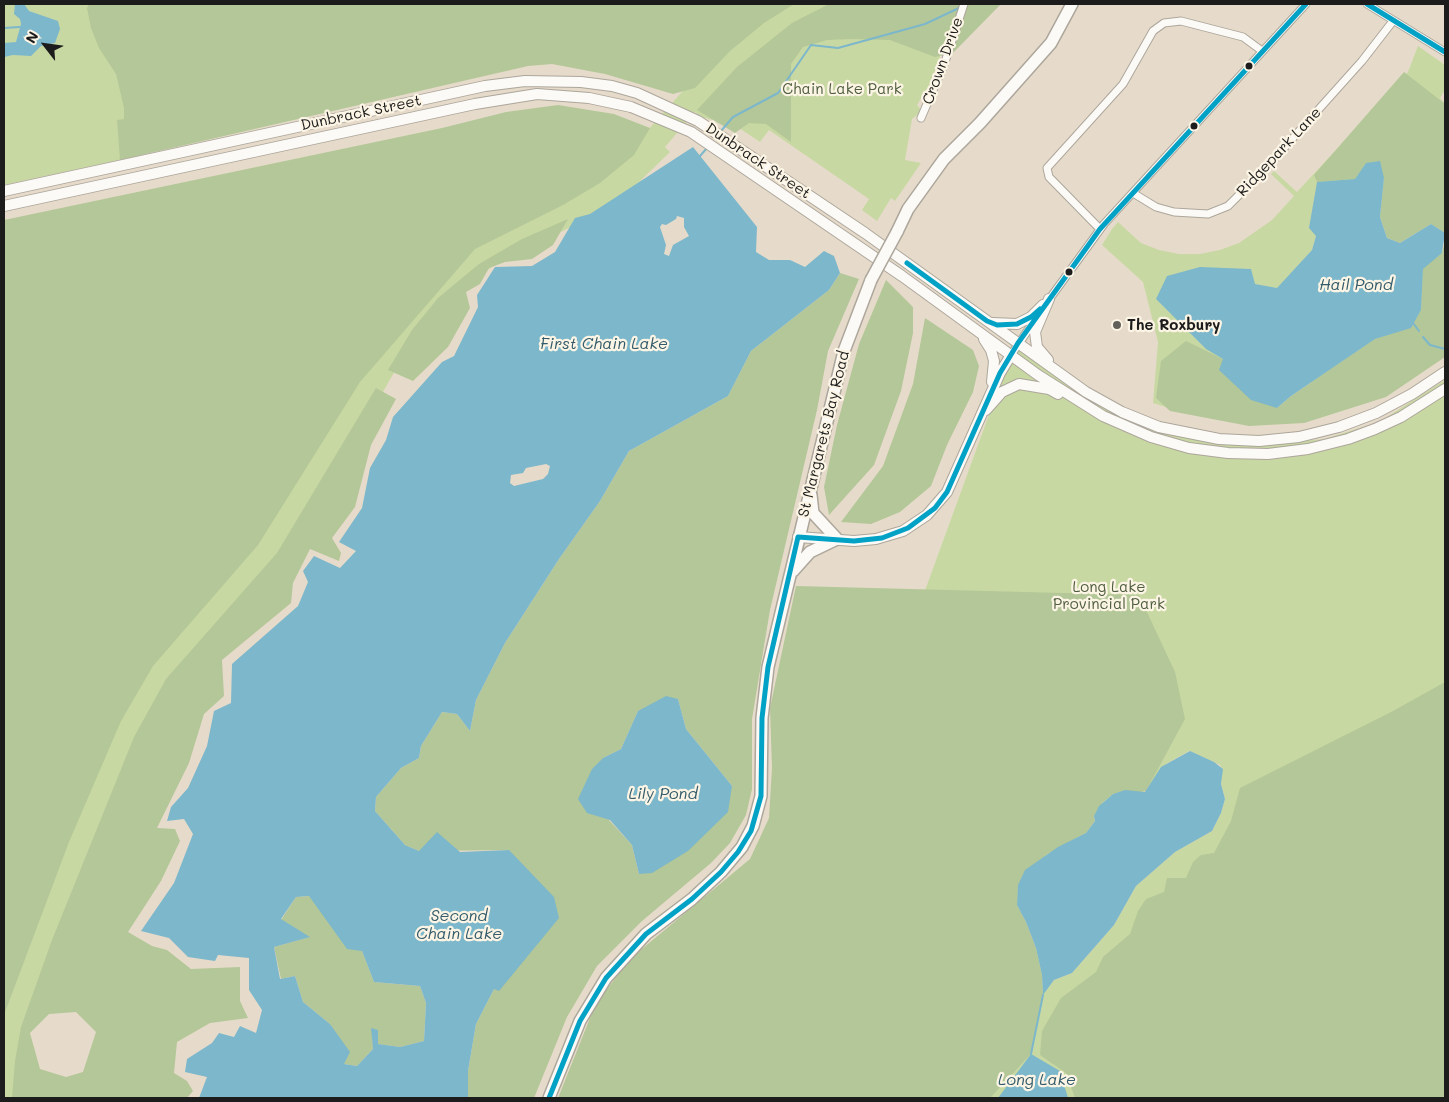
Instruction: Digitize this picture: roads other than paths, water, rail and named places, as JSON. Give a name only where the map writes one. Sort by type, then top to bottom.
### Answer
[{"type":"main road","name":"St Margarets Bay Road","points":[[550,1098],[580,1021],[606,978],[646,934],[692,899],[721,872],[738,852],[751,831],[761,796],[762,718],[768,668],[809,490],[844,351],[871,280],[908,209],[944,159],[980,123],[1051,43],[1072,4]]},
{"type":"main road","name":"Dunbrack Street","points":[[4,191],[485,86],[525,81],[581,82],[629,91],[677,110],[751,156],[865,233],[1103,402],[1159,427],[1219,439],[1259,441],[1299,437],[1339,427],[1394,404],[1445,372]]},
{"type":"main road","name":"Dunbrack Street","points":[[4,206],[475,104],[536,94],[589,98],[631,107],[667,120],[691,132],[902,276],[980,334],[1078,401],[1114,422],[1164,441],[1202,450],[1255,454],[1294,451],[1348,439],[1388,423],[1445,389]]},
{"type":"main road","points":[[985,320],[997,325],[1017,324],[1031,317],[1049,299]]},
{"type":"main road","points":[[1049,299],[1038,323],[1036,341],[1043,355],[1060,373]]},
{"type":"main road","points":[[980,334],[991,350],[994,370],[980,416]]},
{"type":"main road","points":[[798,537],[860,541],[882,538],[903,531],[927,516],[947,492],[980,416],[1011,355]]},
{"type":"main road","points":[[980,416],[1002,392],[1019,384],[1049,389],[1078,401]]},
{"type":"main road","points":[[809,490],[813,513],[837,539]]},
{"type":"main road","points":[[790,579],[796,566],[810,552],[837,539]]},
{"type":"street","name":"Crown Drive","points":[[921,118],[945,62],[964,4]]},
{"type":"street","points":[[1011,355],[1100,229],[1306,4]]},
{"type":"street","points":[[1367,4],[1445,52]]},
{"type":"street","points":[[1100,229],[1049,177],[1047,168],[1123,84],[1153,31],[1164,22],[1181,21],[1243,37],[1262,51]]},
{"type":"street","name":"Ridgepark Lane","points":[[1133,193],[1156,206],[1174,212],[1208,214],[1228,206],[1267,167],[1356,68],[1393,21]]},
{"type":"water","points":[[15,4],[24,4],[29,11],[58,21],[60,29],[55,43],[41,46],[31,56],[13,55],[4,57],[4,43],[16,42],[21,24],[20,19],[14,14]]},
{"type":"water","name":"First Chain Lake","points":[[693,147],[757,227],[756,252],[769,260],[790,260],[805,267],[824,251],[834,256],[840,273],[829,290],[751,351],[728,396],[629,451],[600,501],[559,559],[505,643],[476,700],[470,731],[457,714],[442,712],[421,746],[419,758],[401,768],[376,797],[375,811],[405,845],[419,851],[437,832],[460,852],[509,850],[554,897],[559,918],[499,991],[494,989],[476,1024],[468,1071],[468,1098],[199,1098],[207,1077],[185,1072],[187,1059],[212,1043],[219,1033],[234,1037],[240,1026],[256,1033],[262,1010],[249,990],[249,958],[218,955],[215,961],[188,957],[169,938],[141,931],[174,883],[193,834],[184,819],[167,821],[171,807],[188,788],[207,746],[214,711],[231,703],[232,664],[298,606],[308,582],[303,571],[314,556],[340,568],[356,551],[339,542],[362,508],[370,468],[386,440],[393,417],[442,362],[454,356],[478,307],[477,295],[495,267],[532,266],[555,252],[575,218],[590,214]],"holes":[[[677,216],[684,218],[684,227],[689,236],[673,245],[669,256],[664,254],[666,245],[660,227],[662,224],[666,225],[676,219]],[[546,464],[550,466],[548,474],[543,479],[514,486],[510,483],[511,475],[523,473],[526,468]],[[309,896],[347,949],[362,951],[374,982],[420,986],[426,1003],[424,1041],[400,1047],[378,1044],[378,1030],[371,1028],[373,1049],[357,1066],[344,1064],[350,1052],[330,1024],[303,1002],[295,976],[280,979],[274,947],[310,937],[281,919],[296,897]]]},
{"type":"water","name":"Hail Pond","points":[[1380,161],[1384,178],[1380,217],[1387,238],[1400,243],[1431,224],[1445,233],[1442,253],[1423,269],[1421,310],[1411,328],[1375,339],[1291,396],[1277,408],[1251,400],[1219,370],[1223,359],[1206,349],[1156,299],[1167,276],[1200,267],[1251,269],[1255,284],[1277,288],[1312,250],[1316,236],[1309,228],[1317,182],[1355,179],[1366,163]]},
{"type":"water","name":"Lily Pond","points":[[666,696],[678,699],[686,729],[732,786],[728,812],[688,851],[652,873],[639,874],[632,845],[610,820],[587,813],[578,799],[592,769],[603,758],[621,749],[638,711]]},
{"type":"water","points":[[1190,751],[1214,762],[1223,769],[1221,784],[1225,799],[1221,813],[1212,831],[1175,852],[1136,886],[1114,925],[1072,973],[1054,980],[1043,995],[1042,975],[1036,948],[1017,905],[1018,885],[1025,870],[1058,847],[1086,833],[1095,821],[1094,816],[1099,806],[1113,794],[1125,790],[1145,792],[1161,767]]},
{"type":"water","name":"Long Lake","points":[[1031,1054],[1060,1071],[1068,1098],[998,1098]]},
{"type":"waterway","points":[[721,131],[733,117],[778,93],[811,45],[838,48],[925,24],[959,8]]},
{"type":"waterway","points":[[4,28],[20,27]]},
{"type":"waterway","points":[[700,156],[707,148]]},
{"type":"waterway","points":[[1413,323],[1419,331]]},
{"type":"waterway","points":[[1423,337],[1430,345],[1445,349]]},
{"type":"waterway","points":[[1031,1054],[1043,995]]},
{"type":"place","name":"The Roxbury","points":[[1117,325]]},
{"type":"park label","name":"Chain Lake Park","points":[[842,89]]},
{"type":"park label","name":"Long Lake Provincial Park","points":[[1109,596]]},
{"type":"water label","name":"Second Chain Lake","points":[[459,925]]}]
